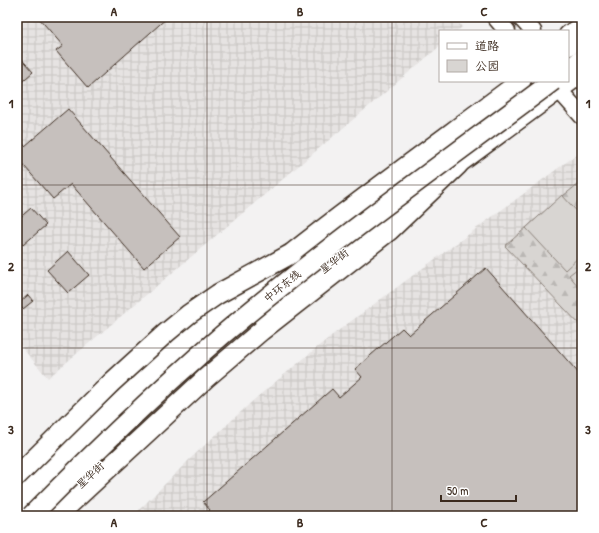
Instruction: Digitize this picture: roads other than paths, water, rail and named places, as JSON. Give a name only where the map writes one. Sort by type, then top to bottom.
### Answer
[{"type":"highway","points":[[569,45],[582,36]]},
{"type":"highway","points":[[575,76],[582,60]]},
{"type":"highway","name":"中环东线","points":[[17,504],[132,391],[180,347],[291,254],[520,82]]},
{"type":"highway","name":"中环东线","points":[[31,516],[192,361],[246,315],[309,264],[554,84]]},
{"type":"highway","points":[[57,516],[206,378],[261,331],[390,230],[458,164]]},
{"type":"highway","points":[[17,476],[111,383],[189,314],[218,294],[291,254]]},
{"type":"main road","points":[[495,17],[506,30]]},
{"type":"main road","points":[[520,17],[532,30]]},
{"type":"main road","points":[[569,34],[582,25]]},
{"type":"main road","points":[[17,492],[173,339],[357,192],[505,82]]},
{"type":"main road","points":[[554,84],[582,116]]},
{"type":"main road","name":"星华街","points":[[48,516],[200,371],[310,280],[458,164],[554,84]]}]
